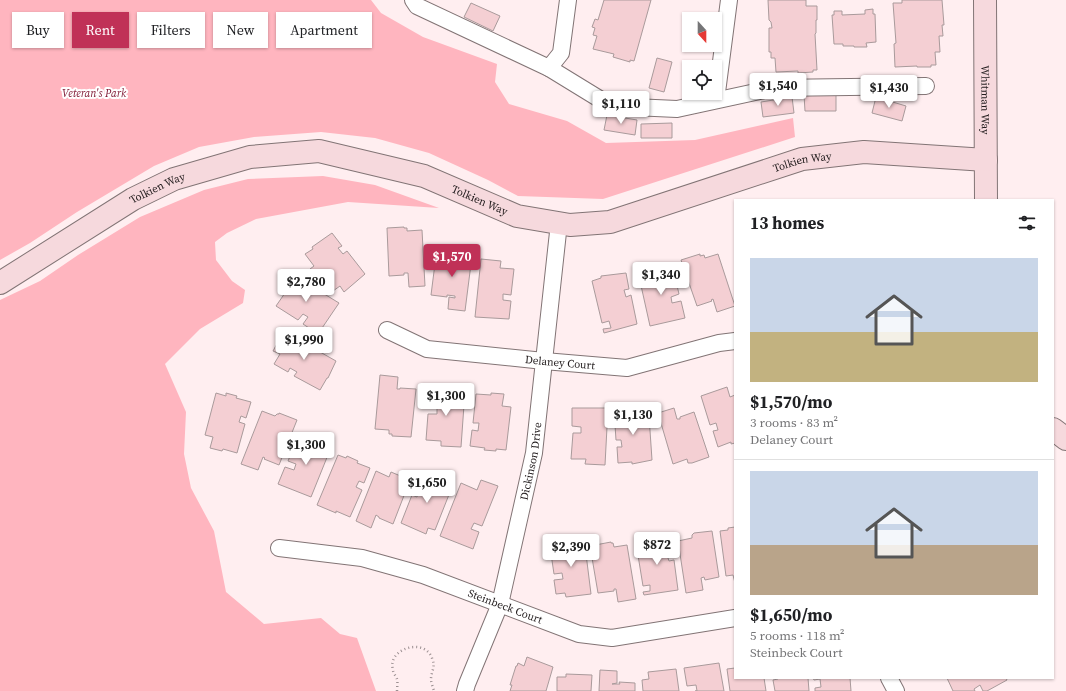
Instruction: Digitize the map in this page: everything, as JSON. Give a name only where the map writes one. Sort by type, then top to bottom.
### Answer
[{"type":"street","points":[[413,0],[417,6],[550,68],[611,106],[676,109],[716,100]]},
{"type":"street","points":[[550,68],[561,53],[568,0]]},
{"type":"street","points":[[721,60],[729,0]]},
{"type":"street","name":"Whitman Way","points":[[985,0],[986,199]]},
{"type":"street","points":[[722,99],[774,88],[926,86]]},
{"type":"street","name":"Tolkien Way","points":[[0,284],[133,199],[174,179],[250,157],[319,151],[424,176],[517,216],[570,225],[610,222],[802,159],[864,152],[986,160]]},
{"type":"street","name":"Dickinson Drive","points":[[466,691],[467,684],[500,604],[534,453],[559,223]]},
{"type":"street","name":"Delaney Court","points":[[387,330],[427,348],[544,361],[628,368],[734,341]]},
{"type":"street","points":[[1054,430],[1066,439]]},
{"type":"street","name":"Steinbeck Court","points":[[278,548],[362,558],[423,575],[579,634],[612,638],[734,618]]},
{"type":"street","points":[[890,679],[896,691]]},
{"type":"path","points":[[397,691],[397,679],[392,669],[394,658],[404,648],[422,647],[429,653],[432,659],[434,671],[431,678],[434,691]]},
{"type":"green space","name":"Veteran's Park","points":[[0,0],[371,0],[381,13],[423,37],[497,64],[495,82],[509,104],[567,121],[606,143],[695,140],[793,118],[795,137],[603,199],[518,196],[488,180],[429,153],[375,138],[321,132],[254,137],[199,147],[154,166],[0,260]]},
{"type":"green space","points":[[323,176],[375,185],[439,208],[348,202],[256,219],[227,233],[215,242],[216,260],[232,281],[245,290],[243,303],[200,329],[165,364],[186,412],[184,454],[191,488],[214,531],[226,592],[264,624],[321,618],[340,634],[357,638],[376,691],[0,691],[0,300],[40,281],[78,255],[140,217],[204,190],[248,179]]},
{"type":"building","points":[[604,0],[651,0],[634,61],[630,60],[630,62],[613,57],[614,54],[593,49],[597,36],[593,35],[595,28],[592,27],[595,19],[598,20]]},
{"type":"building","points":[[768,0],[806,0],[806,6],[817,6],[815,34],[817,70],[813,70],[813,72],[798,73],[798,71],[776,72],[775,58],[771,58],[771,52],[769,52],[769,28],[772,28],[769,20]]},
{"type":"building","points":[[902,0],[942,0],[944,25],[942,25],[943,36],[939,36],[940,52],[935,52],[936,65],[931,65],[931,67],[895,67],[894,44],[896,43],[893,3],[902,3]]},
{"type":"building","points":[[471,3],[500,16],[493,31],[464,17]]},
{"type":"building","points":[[873,9],[873,14],[875,14],[876,42],[866,43],[867,47],[834,44],[832,15],[834,15],[834,11],[842,11],[842,15],[865,14],[865,10]]},
{"type":"building","points":[[657,58],[672,62],[664,92],[649,88]]},
{"type":"building","points":[[804,95],[836,95],[836,111],[805,111]]},
{"type":"building","points":[[792,97],[794,113],[763,117],[761,102]]},
{"type":"building","points":[[876,97],[906,106],[902,121],[872,113]]},
{"type":"building","points":[[607,115],[637,120],[635,135],[604,130]]},
{"type":"building","points":[[672,123],[672,138],[641,138],[641,124]]},
{"type":"building","points":[[387,228],[407,228],[407,231],[422,230],[425,286],[409,287],[408,273],[404,273],[404,275],[389,276]]},
{"type":"building","points":[[332,233],[342,246],[338,248],[343,254],[347,251],[365,274],[344,292],[340,286],[333,291],[318,271],[314,274],[310,269],[314,266],[305,254],[313,249],[312,247]]},
{"type":"building","points":[[437,248],[458,251],[458,255],[472,256],[465,311],[448,309],[449,297],[455,298],[455,296],[447,295],[447,297],[431,295]]},
{"type":"building","points":[[700,254],[700,256],[704,255],[705,258],[718,254],[734,306],[717,312],[713,299],[711,300],[712,301],[697,306],[681,260]]},
{"type":"building","points":[[481,259],[501,261],[500,268],[514,269],[511,295],[503,294],[503,300],[511,301],[509,319],[475,317]]},
{"type":"building","points":[[657,267],[658,272],[673,269],[679,294],[671,297],[672,303],[681,301],[685,318],[650,326],[638,272]]},
{"type":"building","points":[[290,273],[339,303],[318,334],[303,324],[308,317],[303,314],[298,320],[276,306],[285,293],[280,290]]},
{"type":"building","points":[[626,273],[629,289],[624,290],[626,297],[631,295],[637,324],[604,333],[603,329],[611,328],[609,321],[602,323],[592,281],[601,278],[601,276]]},
{"type":"building","points":[[290,335],[336,361],[328,378],[320,390],[294,376],[297,372],[290,368],[288,372],[274,364],[280,354],[273,351],[279,340],[281,341],[283,336],[288,339]]},
{"type":"building","points":[[380,375],[398,377],[397,389],[416,389],[411,437],[392,436],[392,434],[389,434],[389,430],[375,429]]},
{"type":"building","points":[[727,387],[730,397],[734,395],[734,443],[731,444],[731,442],[718,447],[713,431],[718,430],[716,423],[710,425],[701,396]]},
{"type":"building","points":[[430,390],[465,391],[461,447],[441,446],[441,441],[426,440],[428,414],[437,414],[437,408],[428,408]]},
{"type":"building","points":[[216,393],[226,396],[226,393],[237,396],[236,398],[251,402],[246,418],[241,416],[239,422],[245,424],[237,453],[223,449],[222,451],[210,448],[213,437],[205,435]]},
{"type":"building","points":[[491,393],[504,394],[502,406],[511,407],[506,450],[484,450],[485,448],[470,446],[472,430],[478,431],[479,423],[473,423],[476,394],[491,395]]},
{"type":"building","points":[[572,408],[608,408],[605,465],[585,464],[586,459],[571,459],[573,433],[581,433],[581,427],[572,426]]},
{"type":"building","points":[[641,408],[642,417],[649,416],[652,460],[632,464],[632,462],[618,463],[617,447],[622,447],[621,440],[616,440],[614,410]]},
{"type":"building","points":[[674,408],[677,419],[694,412],[709,457],[692,463],[688,463],[687,459],[673,464],[658,413]]},
{"type":"building","points":[[262,411],[275,416],[279,413],[297,420],[279,465],[264,459],[265,458],[263,457],[258,470],[241,464]]},
{"type":"building","points":[[298,437],[312,443],[314,437],[332,445],[311,497],[278,484],[285,467],[294,470],[296,464],[288,461]]},
{"type":"building","points":[[338,455],[346,458],[347,456],[358,461],[357,463],[370,468],[364,483],[359,481],[356,487],[362,490],[350,517],[317,505]]},
{"type":"building","points":[[376,471],[389,477],[391,472],[410,480],[393,524],[379,518],[376,515],[371,528],[356,521]]},
{"type":"building","points":[[420,474],[433,479],[433,477],[452,487],[435,530],[428,528],[426,534],[401,523],[412,495],[417,497],[419,491],[415,490]]},
{"type":"building","points":[[481,480],[498,486],[482,526],[474,523],[471,529],[479,532],[473,549],[440,536],[461,483],[477,490]]},
{"type":"building","points":[[734,527],[734,579],[733,575],[726,576],[720,531],[728,530],[728,528]]},
{"type":"building","points":[[712,531],[719,577],[705,580],[704,577],[701,578],[703,590],[686,593],[678,541],[692,538],[694,533]]},
{"type":"building","points":[[584,538],[591,594],[566,597],[565,593],[556,594],[554,580],[563,579],[562,573],[554,574],[550,547],[565,546],[564,541]]},
{"type":"building","points":[[656,538],[657,540],[670,538],[673,554],[667,555],[669,561],[674,560],[678,590],[644,595],[643,592],[650,591],[650,585],[643,586],[636,543],[645,542],[645,540]]},
{"type":"building","points":[[611,542],[613,543],[614,547],[627,545],[636,599],[618,602],[616,589],[614,589],[614,591],[598,593],[590,546]]},
{"type":"building","points":[[527,657],[553,667],[546,691],[510,691],[512,685],[510,685],[516,666],[518,663],[524,666]]},
{"type":"building","points":[[719,663],[724,691],[697,691],[696,685],[687,686],[684,668]]},
{"type":"building","points":[[734,668],[734,679],[764,679],[766,691],[730,691],[727,669]]},
{"type":"building","points":[[676,669],[679,691],[643,691],[642,680],[649,679],[648,672]]},
{"type":"building","points":[[600,670],[617,671],[617,683],[612,684],[620,684],[619,682],[635,683],[635,691],[599,691]]},
{"type":"building","points":[[566,674],[592,675],[591,691],[557,691],[557,677],[566,677]]},
{"type":"building","points":[[808,679],[809,691],[775,691],[773,680]]},
{"type":"building","points":[[820,679],[850,679],[851,691],[815,691],[815,688],[821,687]]},
{"type":"building","points":[[947,679],[1007,680],[987,691],[983,691],[980,685],[974,689],[975,691],[953,691]]}]
